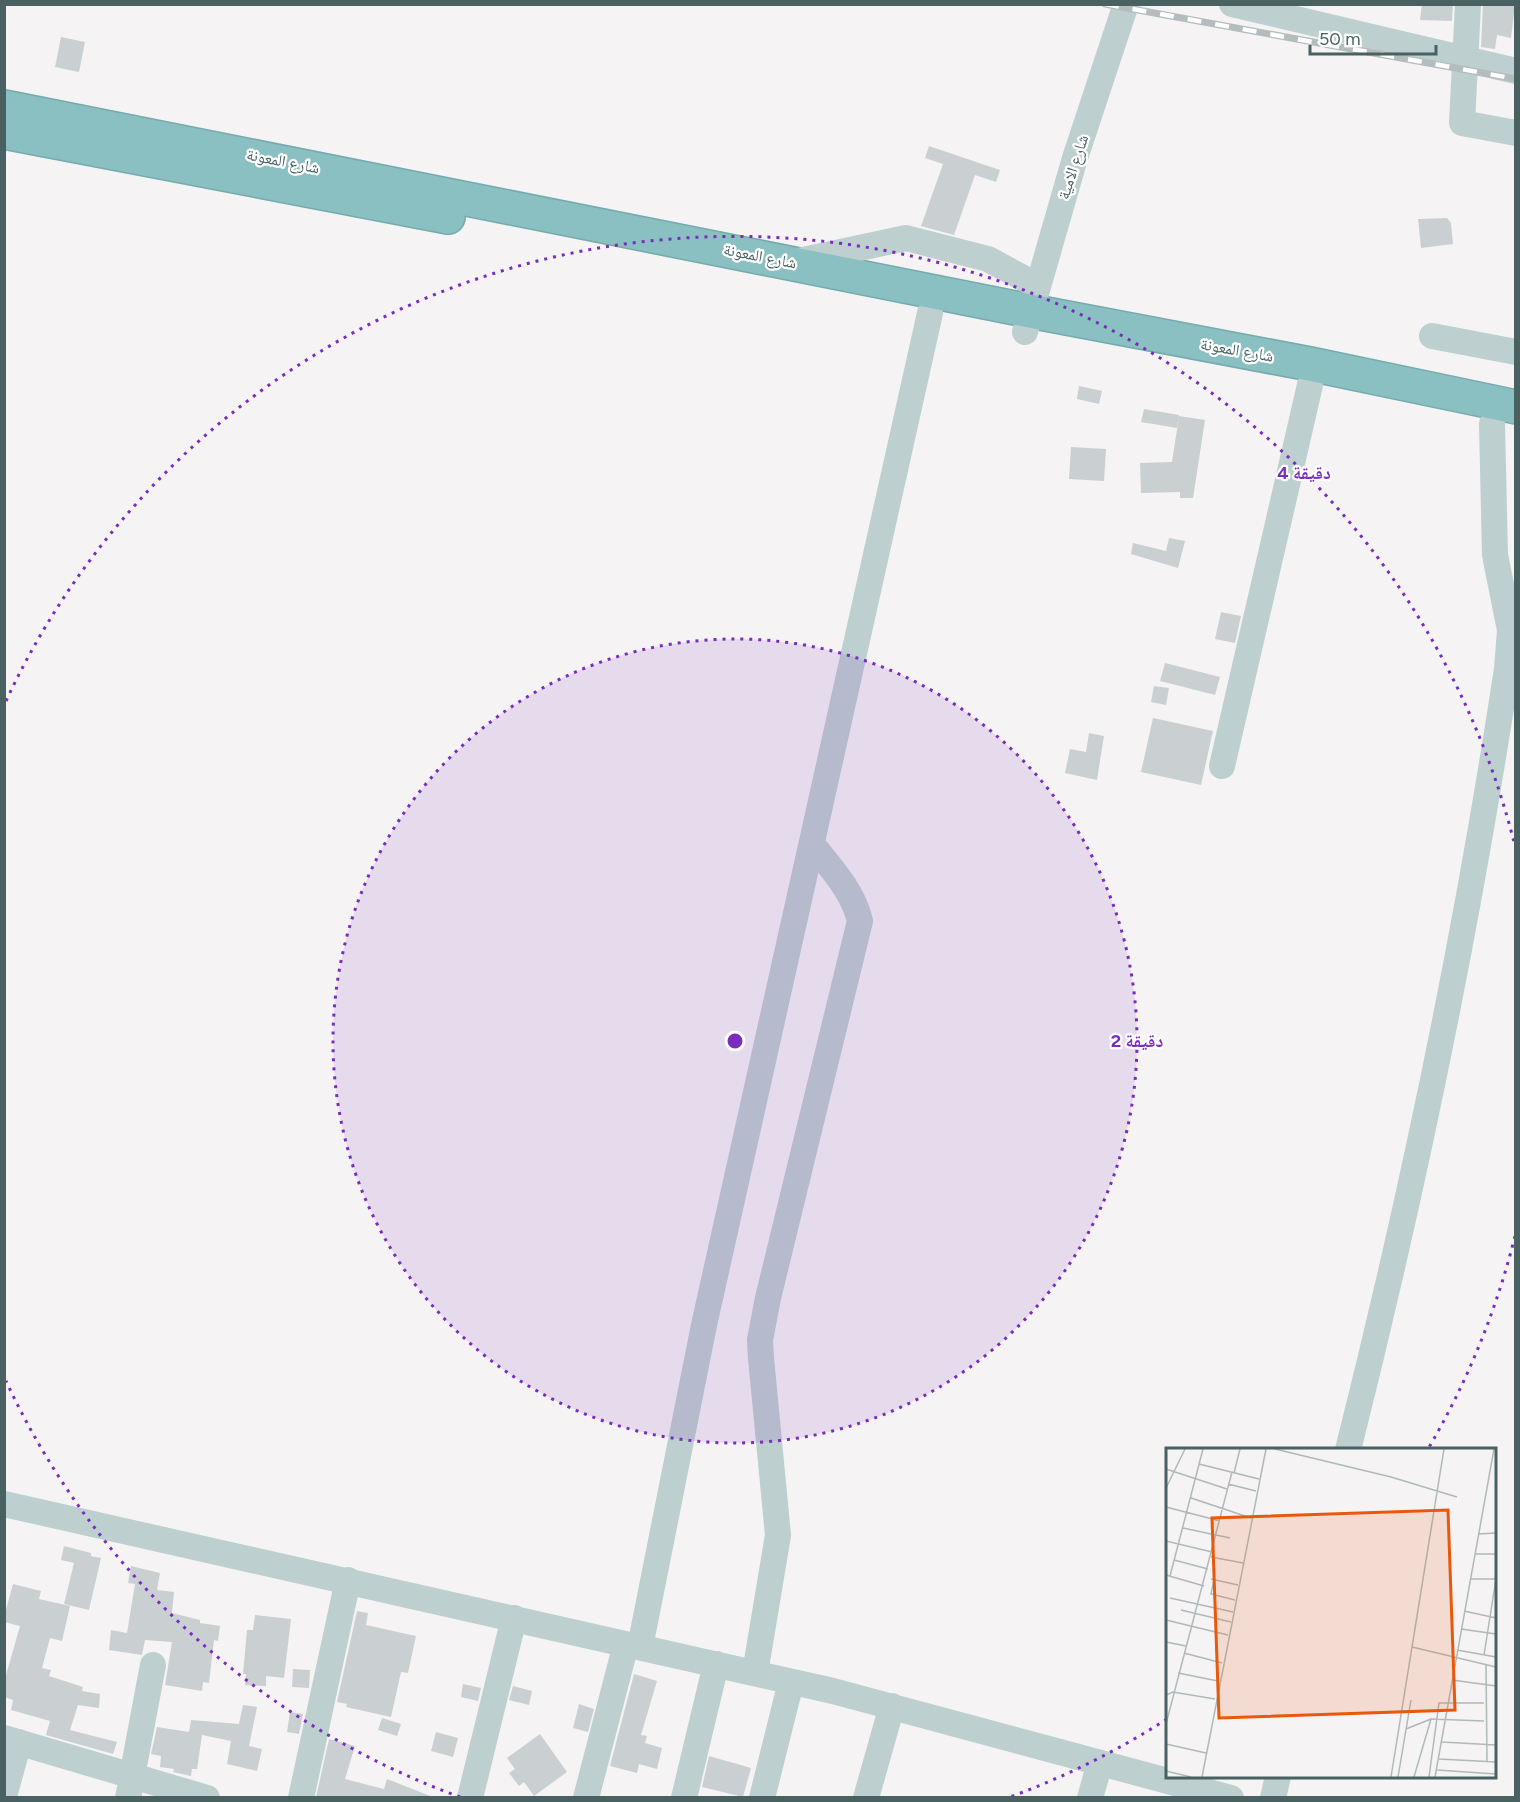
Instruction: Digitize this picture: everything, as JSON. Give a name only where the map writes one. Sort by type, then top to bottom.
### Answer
[{"type":"highway","name":"شارع المعونة","points":[[4,107],[1310,364],[1508,420]]},
{"type":"highway","name":"شارع المعونة","points":[[4,132],[607,247],[930,313],[1030,309],[1311,386],[1508,420]]},
{"type":"street","name":"شارع الامية","points":[[1030,309],[1126,4]]},
{"type":"street","points":[[1232,4],[1298,12],[1464,60],[1515,71]]},
{"type":"street","points":[[1467,4],[1462,123],[1515,133]]},
{"type":"street","points":[[791,262],[906,238],[988,259],[1030,309]]},
{"type":"street","points":[[586,1797],[633,1645],[930,313]]},
{"type":"street","points":[[1432,336],[1515,352]]},
{"type":"street","points":[[1222,766],[1297,434],[1311,386]]},
{"type":"street","points":[[1348,1448],[1410,1188],[1507,728],[1510,630],[1496,555],[1508,420]]},
{"type":"street","points":[[755,1673],[776,1562],[778,1535],[760,1340],[768,1298],[860,921],[856,904],[812,844]]},
{"type":"street","points":[[4,1504],[755,1673],[892,1706],[1231,1797]]},
{"type":"street","points":[[301,1797],[348,1580]]},
{"type":"street","points":[[470,1797],[513,1618]]},
{"type":"street","points":[[684,1797],[716,1664]]},
{"type":"street","points":[[131,1787],[153,1665]]},
{"type":"street","points":[[762,1797],[791,1682]]},
{"type":"street","points":[[866,1797],[892,1706]]},
{"type":"street","points":[[4,1796],[12,1740],[131,1787],[207,1797]]},
{"type":"street","points":[[1090,1797],[1100,1763]]},
{"type":"street","points":[[1273,1797],[1278,1778]]},
{"type":"building","points":[[1422,4],[1453,4],[1452,21],[1420,20]]},
{"type":"building","points":[[1483,4],[1515,4],[1511,38],[1497,35],[1495,49],[1481,47]]},
{"type":"building","points":[[61,37],[85,42],[79,72],[55,67]]},
{"type":"building","points":[[929,146],[1000,170],[996,182],[975,175],[954,235],[921,226],[943,164],[925,158]]},
{"type":"building","points":[[1447,218],[1451,223],[1453,244],[1421,248],[1418,219]]},
{"type":"building","points":[[1079,386],[1102,391],[1099,404],[1077,399]]},
{"type":"building","points":[[1144,409],[1179,415],[1177,428],[1141,422]]},
{"type":"building","points":[[1179,416],[1205,420],[1193,498],[1180,498],[1180,492],[1141,493],[1140,463],[1172,462]]},
{"type":"building","points":[[1071,447],[1106,449],[1104,481],[1069,479]]},
{"type":"building","points":[[1169,538],[1185,541],[1178,568],[1131,554],[1133,543],[1166,551]]},
{"type":"building","points":[[1221,612],[1241,616],[1235,643],[1215,639]]},
{"type":"building","points":[[1165,663],[1220,677],[1215,695],[1160,681]]},
{"type":"building","points":[[1154,686],[1169,688],[1166,705],[1151,702]]},
{"type":"building","points":[[1153,718],[1213,731],[1201,785],[1141,772]]},
{"type":"building","points":[[1089,733],[1104,736],[1097,780],[1065,773],[1070,749],[1086,752]]},
{"type":"building","points":[[64,1546],[101,1558],[89,1610],[64,1604],[74,1563],[61,1560]]},
{"type":"building","points":[[131,1566],[160,1573],[157,1590],[174,1592],[172,1613],[200,1620],[200,1623],[220,1626],[218,1641],[214,1640],[209,1683],[203,1682],[202,1691],[165,1685],[172,1642],[145,1640],[142,1655],[109,1650],[111,1630],[127,1633],[135,1584],[128,1583]]},
{"type":"building","points":[[13,1584],[41,1591],[39,1599],[70,1606],[62,1641],[50,1638],[42,1668],[51,1670],[49,1676],[83,1687],[82,1691],[100,1694],[99,1708],[78,1705],[70,1730],[117,1742],[113,1754],[46,1735],[50,1721],[11,1710],[13,1700],[4,1697],[4,1682],[20,1626],[4,1622],[4,1617]]},
{"type":"building","points":[[357,1611],[368,1613],[366,1625],[416,1636],[408,1673],[401,1672],[391,1717],[346,1707],[347,1704],[337,1702]]},
{"type":"building","points":[[255,1615],[291,1619],[284,1678],[266,1676],[266,1686],[245,1685],[246,1674],[243,1674],[247,1630],[253,1630]]},
{"type":"building","points":[[293,1669],[310,1670],[309,1688],[292,1687]]},
{"type":"building","points":[[634,1674],[657,1681],[641,1735],[647,1736],[645,1743],[662,1748],[657,1769],[639,1764],[637,1773],[610,1766]]},
{"type":"building","points":[[463,1684],[481,1688],[478,1701],[461,1697]]},
{"type":"building","points":[[513,1686],[532,1691],[529,1705],[509,1700]]},
{"type":"building","points":[[579,1704],[594,1709],[588,1732],[573,1728]]},
{"type":"building","points":[[243,1705],[257,1707],[249,1746],[262,1749],[257,1771],[227,1764],[231,1741],[202,1735],[197,1769],[192,1769],[191,1776],[173,1772],[174,1769],[160,1767],[161,1756],[151,1754],[157,1727],[189,1732],[191,1720],[239,1724]]},
{"type":"building","points":[[290,1712],[303,1714],[299,1734],[287,1732]]},
{"type":"building","points":[[382,1718],[401,1724],[397,1736],[378,1730]]},
{"type":"building","points":[[436,1732],[458,1738],[453,1757],[431,1751]]},
{"type":"building","points":[[540,1734],[567,1772],[534,1796],[524,1782],[519,1786],[509,1773],[515,1769],[507,1758]]},
{"type":"building","points":[[329,1739],[355,1746],[345,1779],[384,1789],[387,1779],[433,1797],[316,1797]]},
{"type":"building","points":[[709,1756],[751,1768],[743,1797],[702,1787]]},
{"type":"railway","points":[[1105,4],[1516,79]]}]
